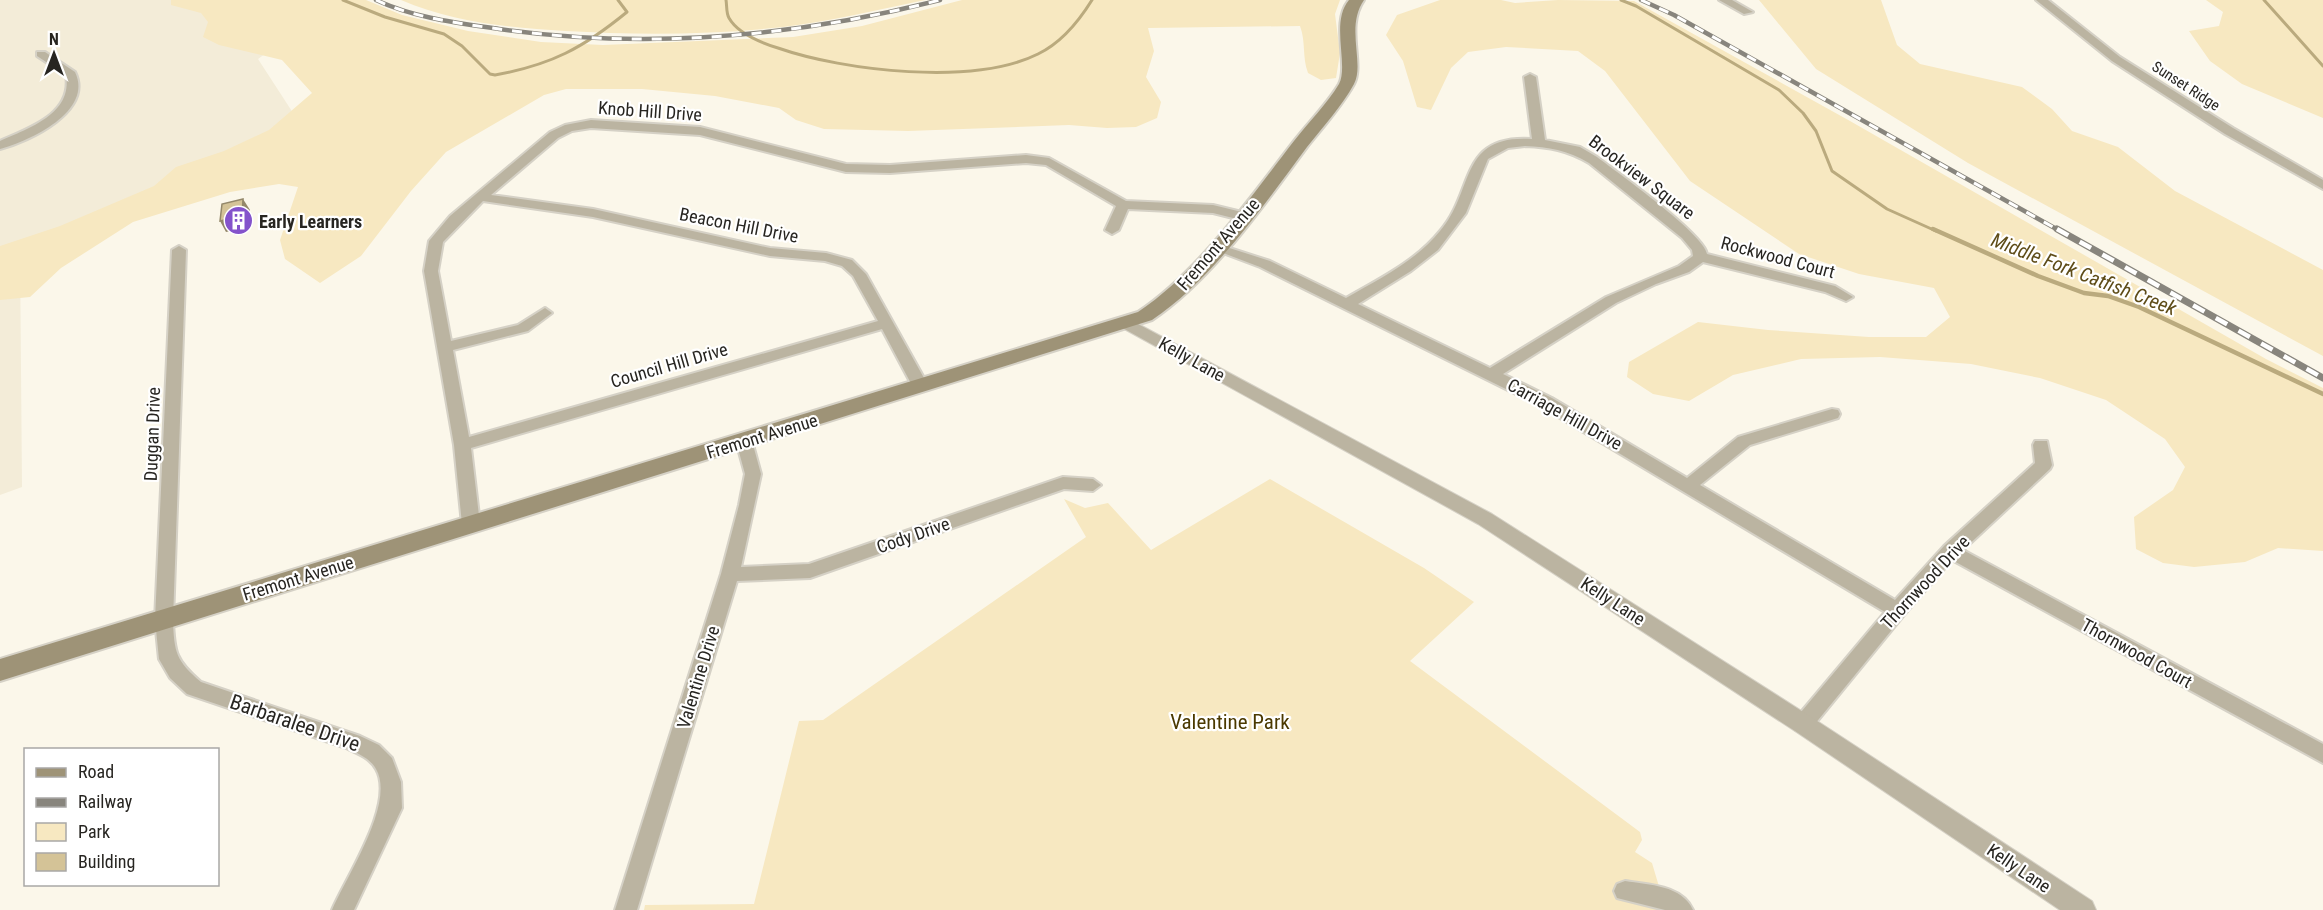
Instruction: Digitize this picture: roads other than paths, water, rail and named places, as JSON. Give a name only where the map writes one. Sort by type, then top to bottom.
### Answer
[{"type":"main road","name":"Fremont Avenue","points":[[0,670],[921,387],[1125,322],[1157,309],[1245,217],[1348,81],[1348,24],[1350,8],[1357,0]]},
{"type":"street","points":[[1724,0],[1748,12]]},
{"type":"street","name":"Sunset Ridge","points":[[2041,0],[2116,59],[2229,132],[2292,165],[2323,185]]},
{"type":"street","points":[[0,145],[49,121],[65,107],[73,94],[70,74],[41,54]]},
{"type":"street","points":[[1530,76],[1539,142]]},
{"type":"street","name":"Knob Hill Drive","points":[[471,524],[462,445],[431,272],[436,242],[454,219],[554,135],[569,128],[591,124],[700,131],[846,168],[890,169],[1026,159],[1050,162],[1123,205],[1213,209],[1245,217]]},
{"type":"street","name":"Brookview Square","points":[[1347,304],[1424,256],[1437,244],[1456,220],[1479,163],[1488,152],[1513,143],[1539,142],[1565,146],[1593,160],[1687,235],[1699,249],[1700,257]]},
{"type":"street","name":"Beacon Hill Drive","points":[[480,197],[593,213],[770,252],[826,257],[847,263],[859,274],[921,387]]},
{"type":"street","points":[[1112,230],[1123,205]]},
{"type":"street","name":"Carriage Hill Drive","points":[[1217,248],[1265,264],[1546,402],[1897,610]]},
{"type":"street","name":"Duggan Drive","points":[[164,620],[179,250]]},
{"type":"street","points":[[1492,374],[1616,298],[1651,281],[1683,270],[1700,257]]},
{"type":"street","name":"Rockwood Court","points":[[1700,257],[1830,289],[1845,297]]},
{"type":"street","points":[[446,347],[523,328],[545,313]]},
{"type":"street","name":"Kelly Lane","points":[[1125,322],[1476,514],[1803,724],[2083,910]]},
{"type":"street","name":"Council Hill Drive","points":[[462,445],[887,323]]},
{"type":"street","points":[[1689,485],[1744,441],[1832,414]]},
{"type":"street","name":"Valentine Drive","points":[[626,910],[730,574],[753,474],[744,441]]},
{"type":"street","name":"Thornwood Drive","points":[[1803,724],[1897,610],[1950,551],[2044,465],[2041,446]]},
{"type":"street","name":"Cody Drive","points":[[730,574],[810,571],[1063,483],[1093,485]]},
{"type":"street","name":"Thornwood Court","points":[[1950,551],[2323,754]]},
{"type":"street","name":"Barbaralee Drive","points":[[164,620],[165,655],[176,674],[194,688],[353,742],[372,751],[385,764],[391,782],[391,808],[343,910]]},
{"type":"street","points":[[1625,891],[1668,899],[1682,910]]},
{"type":"waterway","name":"Middle Fork Catfish Creek","points":[[343,0],[385,17],[444,34],[462,46],[490,74],[495,75],[550,60],[596,36],[627,12],[618,0]]},
{"type":"waterway","name":"Middle Fork Catfish Creek","points":[[726,0],[728,16],[733,24],[751,37],[772,46],[837,63],[909,72],[980,70],[1011,64],[1038,54],[1069,31],[1092,0]]},
{"type":"waterway","name":"Middle Fork Catfish Creek","points":[[1621,0],[1636,6],[1779,90],[1803,113],[1816,131],[1832,171],[1887,209],[1936,231]]},
{"type":"waterway","points":[[2264,0],[2323,66]]},
{"type":"waterway","name":"Middle Fork Catfish Creek","points":[[1933,229],[2038,276],[2084,293],[2108,296],[2139,307],[2323,394]]},
{"type":"railway","points":[[376,0],[421,16],[452,22],[499,29],[610,39],[666,39],[776,31],[886,13],[940,0]]},
{"type":"railway","points":[[1641,0],[1674,15],[2060,231]]},
{"type":"railway","points":[[2057,229],[2323,378]]},
{"type":"place","name":"Early Learners","points":[[238,221]]},
{"type":"park label","name":"Valentine Park","points":[[1230,722]]}]
